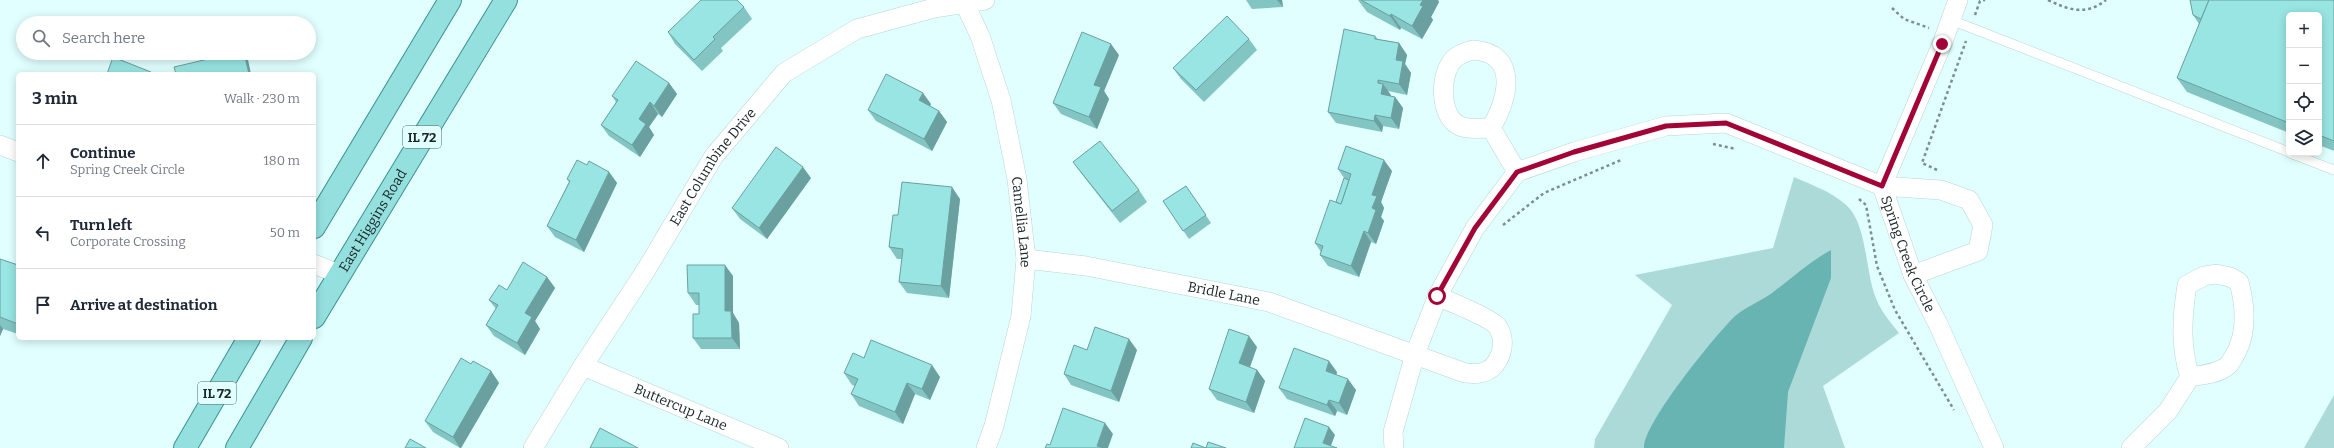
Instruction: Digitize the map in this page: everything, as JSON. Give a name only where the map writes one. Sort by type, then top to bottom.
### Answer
[{"type":"main road","points":[[316,224],[450,0]]},
{"type":"main road","name":"East Higgins Road","points":[[316,314],[506,0]]},
{"type":"main road","name":"IL 72","points":[[185,448],[248,340]]},
{"type":"main road","points":[[237,448],[300,340]]},
{"type":"street","name":"East Columbine Drive","points":[[533,448],[583,366],[646,270],[714,156],[784,73],[857,29],[963,1],[985,0]]},
{"type":"street","points":[[1913,275],[1978,251],[1983,226],[1968,200],[1941,190],[1882,186],[1958,0]]},
{"type":"street","name":"Camellia Lane","points":[[963,1],[980,36],[1001,100],[1017,179],[1026,259],[1021,316],[994,426],[986,448]]},
{"type":"street","name":"Spring Creek Circle","points":[[1517,172],[1574,152],[1666,126],[1726,123],[1882,186],[1913,275],[1938,324],[1994,448]]},
{"type":"street","points":[[1394,448],[1393,432],[1415,354],[1437,296],[1475,228],[1517,172],[1491,128]]},
{"type":"street","points":[[0,145],[16,151]]},
{"type":"street","name":"Bridle Lane","points":[[1026,259],[1086,266],[1269,302],[1465,373],[1481,373],[1493,367],[1501,354],[1503,338],[1497,325],[1464,307],[1437,296]]},
{"type":"street","points":[[316,265],[339,274]]},
{"type":"street","points":[[2131,448],[2168,411],[2190,377],[2208,374],[2227,367],[2240,347],[2245,324],[2243,296],[2240,282],[2230,277],[2216,274],[2204,276],[2188,285],[2182,313],[2184,358],[2190,377]]},
{"type":"street","name":"Buttercup Lane","points":[[583,366],[779,448]]},
{"type":"lane","points":[[1951,20],[2286,151]]},
{"type":"lane","points":[[2298,156],[2334,170]]},
{"type":"path","points":[[1941,171],[1922,163],[1980,1],[1985,0]]},
{"type":"path","points":[[2048,0],[2068,9],[2083,11],[2097,7],[2106,0]]},
{"type":"path","points":[[1705,144],[1737,149]]},
{"type":"path","points":[[1501,226],[1544,194],[1624,159]]},
{"type":"path","points":[[1856,196],[1866,205],[1877,266],[1895,310],[1957,417]]},
{"type":"shaded area","points":[[1794,177],[1833,195],[1845,204],[1853,213],[1862,237],[1870,279],[1878,303],[1882,311],[1899,333],[1823,386],[1845,448],[1594,448],[1595,439],[1672,305],[1635,275],[1773,248]]},
{"type":"shaded area","points":[[1831,250],[1831,278],[1788,392],[1784,448],[1644,448],[1647,436],[1654,421],[1666,402],[1709,345],[1731,320],[1740,312],[1772,293],[1808,265]]},
{"type":"shaded area","points":[[2334,395],[2334,448],[2304,448]]},
{"type":"building","points":[[701,0],[737,0],[744,7],[713,37],[715,39],[694,60],[668,32]]},
{"type":"building","points":[[1361,0],[1423,0],[1420,5],[1423,6],[1412,26]]},
{"type":"building","points":[[2190,0],[2209,0],[2201,19],[2193,15]]},
{"type":"building","points":[[2209,0],[2334,0],[2334,141],[2322,136],[2322,12],[2286,12],[2286,122],[2177,78]]},
{"type":"building","points":[[1227,16],[1249,39],[1196,90],[1173,68]]},
{"type":"building","points":[[1344,29],[1375,36],[1375,39],[1399,43],[1396,60],[1403,61],[1399,84],[1378,80],[1378,83],[1383,84],[1381,94],[1395,97],[1391,118],[1375,115],[1374,121],[1328,112]]},
{"type":"building","points":[[1082,32],[1111,44],[1094,85],[1101,87],[1089,117],[1053,103]]},
{"type":"building","points":[[112,60],[121,60],[151,72],[108,72]]},
{"type":"building","points":[[204,60],[246,60],[249,72],[175,72],[174,67]]},
{"type":"building","points":[[636,61],[669,83],[654,106],[650,102],[639,119],[646,124],[632,145],[601,125],[618,100],[612,96]]},
{"type":"building","points":[[886,74],[923,93],[919,100],[939,111],[924,139],[868,110]]},
{"type":"building","points":[[1100,141],[1139,190],[1112,211],[1073,162]]},
{"type":"building","points":[[1346,146],[1384,160],[1372,195],[1377,196],[1372,208],[1376,210],[1368,233],[1364,231],[1351,266],[1320,255],[1323,246],[1315,243],[1330,200],[1341,204],[1351,174],[1338,169]]},
{"type":"building","points":[[776,147],[803,167],[759,228],[732,208]]},
{"type":"building","points":[[577,160],[587,165],[589,161],[609,172],[576,240],[547,226],[570,181],[567,179]]},
{"type":"building","points":[[1344,178],[1349,180],[1341,204],[1336,202]]},
{"type":"building","points":[[902,182],[952,187],[941,286],[899,282],[903,249],[889,247],[893,215],[898,215]]},
{"type":"building","points":[[1186,186],[1206,215],[1183,231],[1163,201]]},
{"type":"building","points":[[0,259],[16,264],[16,323],[0,317]]},
{"type":"building","points":[[523,262],[547,277],[525,313],[532,317],[517,343],[486,325],[498,305],[489,300],[499,285],[507,290]]},
{"type":"building","points":[[687,265],[725,265],[725,311],[731,311],[732,338],[693,338],[693,314],[699,314],[699,293],[688,293]]},
{"type":"building","points":[[1095,327],[1129,339],[1111,391],[1064,374],[1074,345],[1087,350]]},
{"type":"building","points":[[1229,329],[1249,336],[1239,363],[1257,370],[1246,402],[1209,389]]},
{"type":"building","points":[[871,340],[932,365],[922,389],[907,383],[895,412],[851,394],[858,379],[844,373],[853,353],[864,358]]},
{"type":"building","points":[[1294,348],[1329,361],[1326,371],[1348,379],[1339,403],[1329,400],[1327,405],[1279,388]]},
{"type":"building","points":[[461,358],[471,364],[473,361],[491,371],[453,437],[425,421]]},
{"type":"building","points":[[1063,408],[1105,423],[1097,446],[1104,448],[1045,448],[1047,444],[1050,445]]},
{"type":"building","points":[[1305,418],[1329,427],[1323,443],[1337,448],[1294,448]]},
{"type":"building","points":[[600,428],[638,448],[590,448]]},
{"type":"building","points":[[410,439],[426,448],[405,448]]},
{"type":"building","points":[[1208,442],[1226,448],[1206,448]]},
{"type":"building","points":[[1193,443],[1206,448],[1191,448]]},
{"type":"route","points":[[1437,296],[1475,228],[1517,172],[1574,152],[1666,126],[1726,123],[1882,186],[1942,44]]}]
